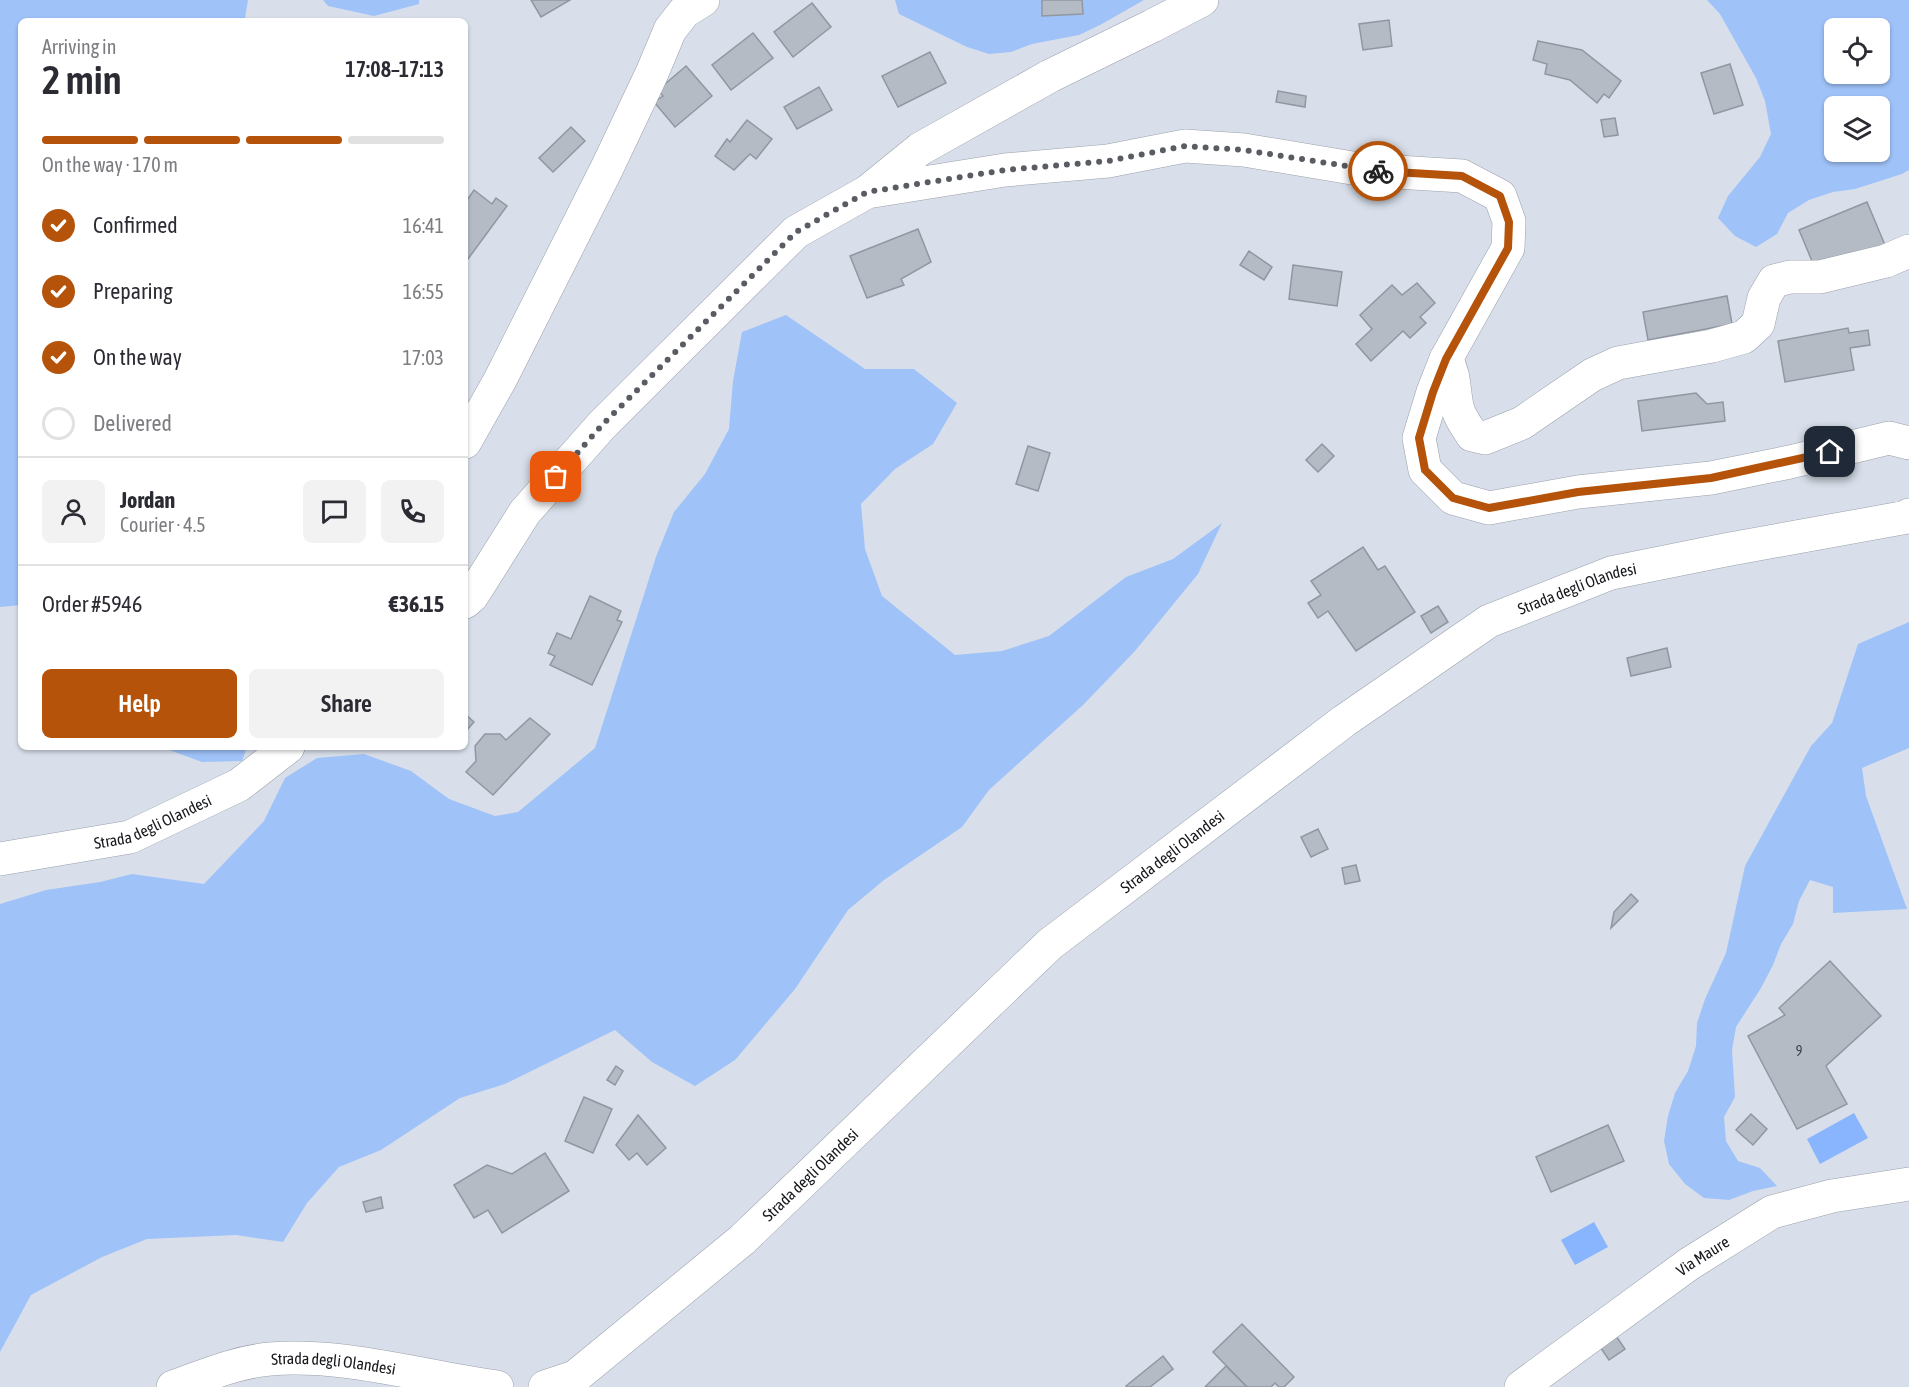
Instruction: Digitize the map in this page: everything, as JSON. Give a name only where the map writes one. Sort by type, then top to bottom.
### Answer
[{"type":"main road","points":[[468,437],[500,380],[608,168],[670,30],[684,12],[703,0]]},
{"type":"main road","points":[[468,599],[525,512],[603,424],[796,232],[867,192],[920,149],[1050,76],[1202,0]]},
{"type":"main road","points":[[867,192],[1005,170],[1108,161],[1185,146],[1244,150],[1364,170],[1462,176],[1500,196],[1509,222],[1508,248],[1446,359],[1419,438],[1425,470],[1453,498],[1489,508],[1578,492],[1711,478],[1889,438],[1909,442]]},
{"type":"main road","points":[[1446,359],[1452,370],[1458,410],[1464,424],[1472,435],[1485,438],[1522,423],[1592,375],[1617,363],[1712,346],[1744,337],[1758,324],[1764,298],[1774,281],[1790,277],[1820,277],[1886,261],[1909,251]]},
{"type":"main road","name":"Strada degli Olandesi","points":[[545,1387],[575,1377],[742,1240],[1050,944],[1344,721],[1489,621],[1611,573],[1909,515]]},
{"type":"main road","name":"Strada degli Olandesi","points":[[0,859],[130,837],[239,785],[284,750]]},
{"type":"main road","name":"Via Maure","points":[[1521,1387],[1689,1264],[1772,1212],[1832,1196],[1909,1184]]},
{"type":"main road","name":"Strada degli Olandesi","points":[[173,1387],[229,1367],[269,1359],[333,1360],[497,1387]]},
{"type":"shaded area","points":[[0,0],[248,0],[245,18],[18,18],[18,605],[0,607]]},
{"type":"shaded area","points":[[323,0],[419,0],[419,4],[374,16],[328,6]]},
{"type":"shaded area","points":[[895,0],[1144,0],[1079,35],[1032,44],[1011,52],[989,54],[967,47],[899,14]]},
{"type":"shaded area","points":[[1707,0],[1909,0],[1909,170],[1855,189],[1833,192],[1809,200],[1788,213],[1777,234],[1756,247],[1735,236],[1718,218],[1728,196],[1760,157],[1771,134],[1765,101],[1756,78],[1720,14]]},
{"type":"shaded area","points":[[786,315],[865,369],[914,369],[957,403],[933,444],[895,469],[861,504],[865,549],[882,596],[955,655],[1002,651],[1049,636],[1126,577],[1173,559],[1222,523],[1198,574],[1135,651],[1083,705],[989,790],[962,827],[884,880],[848,910],[795,989],[735,1060],[695,1086],[652,1062],[615,1030],[505,1084],[460,1098],[381,1150],[339,1167],[307,1203],[283,1242],[236,1235],[147,1239],[102,1257],[31,1295],[0,1352],[0,904],[46,890],[100,882],[132,874],[204,884],[264,821],[285,778],[317,758],[364,754],[411,771],[449,799],[495,816],[518,812],[595,748],[656,557],[674,512],[705,474],[729,429],[733,381],[742,332]]},
{"type":"shaded area","points":[[1909,622],[1909,748],[1862,768],[1866,796],[1907,909],[1833,913],[1833,887],[1810,880],[1799,901],[1793,924],[1781,944],[1773,965],[1736,1027],[1732,1050],[1735,1097],[1724,1117],[1726,1141],[1738,1161],[1760,1168],[1777,1186],[1753,1191],[1729,1200],[1704,1198],[1685,1184],[1669,1164],[1664,1141],[1675,1093],[1688,1071],[1696,1046],[1697,1023],[1726,953],[1745,866],[1811,746],[1832,723],[1858,644]]},
{"type":"shaded area","points":[[169,750],[246,750],[242,761],[202,762]]},
{"type":"shaded area","points":[[1854,1113],[1868,1138],[1820,1164],[1807,1139]]},
{"type":"shaded area","points":[[1594,1222],[1608,1247],[1575,1265],[1561,1240]]},
{"type":"building","points":[[531,0],[570,0],[541,17]]},
{"type":"building","points":[[1042,0],[1082,0],[1083,14],[1042,16]]},
{"type":"building","points":[[812,3],[831,27],[793,57],[774,32]]},
{"type":"building","points":[[1389,20],[1392,46],[1363,50],[1359,24]]},
{"type":"building","points":[[753,33],[773,58],[731,90],[712,65]]},
{"type":"building","points":[[1538,41],[1582,50],[1621,81],[1609,98],[1604,94],[1597,103],[1570,80],[1545,74],[1547,64],[1533,60]]},
{"type":"building","points":[[930,52],[946,83],[898,107],[882,76]]},
{"type":"building","points":[[1730,64],[1743,105],[1714,114],[1701,73]]},
{"type":"building","points":[[686,66],[712,96],[675,127],[654,102],[663,96],[658,90]]},
{"type":"building","points":[[819,87],[832,110],[797,129],[784,107]]},
{"type":"building","points":[[1278,91],[1306,96],[1305,107],[1276,102]]},
{"type":"building","points":[[1615,118],[1618,135],[1604,137],[1601,120]]},
{"type":"building","points":[[747,120],[772,139],[756,159],[750,154],[734,170],[715,156],[727,139],[730,142]]},
{"type":"building","points":[[571,127],[585,141],[553,172],[539,158]]},
{"type":"building","points":[[474,190],[492,204],[496,198],[507,206],[468,259],[468,199]]},
{"type":"building","points":[[1867,202],[1885,245],[1817,273],[1799,230]]},
{"type":"building","points":[[918,229],[931,262],[901,279],[904,285],[867,298],[850,256]]},
{"type":"building","points":[[1249,251],[1272,267],[1264,280],[1240,265]]},
{"type":"building","points":[[1293,265],[1342,272],[1337,306],[1289,299]]},
{"type":"building","points":[[1417,283],[1435,303],[1420,317],[1426,323],[1410,338],[1403,331],[1371,361],[1356,344],[1372,329],[1360,315],[1392,285],[1402,295]]},
{"type":"building","points":[[1727,296],[1732,324],[1648,340],[1643,312]]},
{"type":"building","points":[[1848,328],[1849,333],[1868,330],[1870,345],[1850,348],[1854,370],[1785,382],[1778,341]]},
{"type":"building","points":[[1696,393],[1707,404],[1723,402],[1725,421],[1642,431],[1638,401]]},
{"type":"building","points":[[1322,444],[1334,456],[1318,472],[1306,460]]},
{"type":"building","points":[[1028,446],[1050,453],[1038,491],[1016,484]]},
{"type":"building","points":[[1363,547],[1378,570],[1385,566],[1415,612],[1356,651],[1328,611],[1318,618],[1308,603],[1321,595],[1311,581]]},
{"type":"building","points":[[590,596],[621,611],[617,620],[622,622],[592,685],[550,665],[555,656],[548,653],[557,633],[571,639]]},
{"type":"building","points":[[1438,606],[1448,622],[1431,633],[1421,616]]},
{"type":"building","points":[[1667,648],[1671,667],[1631,676],[1627,658]]},
{"type":"building","points":[[468,717],[474,722],[468,729]]},
{"type":"building","points":[[530,718],[550,734],[493,795],[466,772],[476,761],[475,746],[485,734],[500,734],[506,740]]},
{"type":"building","points":[[1318,829],[1328,849],[1311,857],[1301,837]]},
{"type":"building","points":[[1356,865],[1360,881],[1345,884],[1342,868]]},
{"type":"building","points":[[1631,894],[1638,901],[1611,928],[1614,912]]},
{"type":"building","points":[[1830,961],[1881,1016],[1826,1066],[1847,1104],[1797,1129],[1748,1036],[1785,1015],[1779,1008]]},
{"type":"building","points":[[616,1066],[623,1071],[615,1085],[607,1080]]},
{"type":"building","points":[[584,1097],[612,1109],[593,1153],[565,1141]]},
{"type":"building","points":[[1751,1114],[1767,1129],[1753,1145],[1736,1130]]},
{"type":"building","points":[[638,1115],[666,1148],[647,1165],[637,1153],[629,1160],[616,1145]]},
{"type":"building","points":[[1608,1125],[1624,1161],[1551,1192],[1536,1157]]},
{"type":"building","points":[[545,1153],[569,1191],[502,1233],[488,1210],[474,1218],[454,1185],[487,1165],[512,1174]]},
{"type":"building","points":[[381,1197],[383,1208],[366,1212],[363,1202]]},
{"type":"building","points":[[1242,1324],[1294,1377],[1284,1387],[1279,1387],[1275,1383],[1271,1387],[1247,1387],[1213,1352]]},
{"type":"building","points":[[1614,1333],[1625,1349],[1609,1360],[1598,1344]]},
{"type":"building","points":[[1163,1356],[1173,1369],[1150,1387],[1126,1386]]},
{"type":"building","points":[[1226,1366],[1247,1387],[1205,1387]]},
{"type":"way so far","points":[[556,477],[603,424],[796,232],[867,192],[1005,170],[1108,161],[1185,146],[1244,150],[1378,171]]},
{"type":"route","points":[[1378,171],[1462,176],[1500,196],[1509,222],[1508,248],[1446,359],[1419,438],[1425,470],[1453,498],[1489,508],[1578,492],[1711,478],[1830,452]]}]
